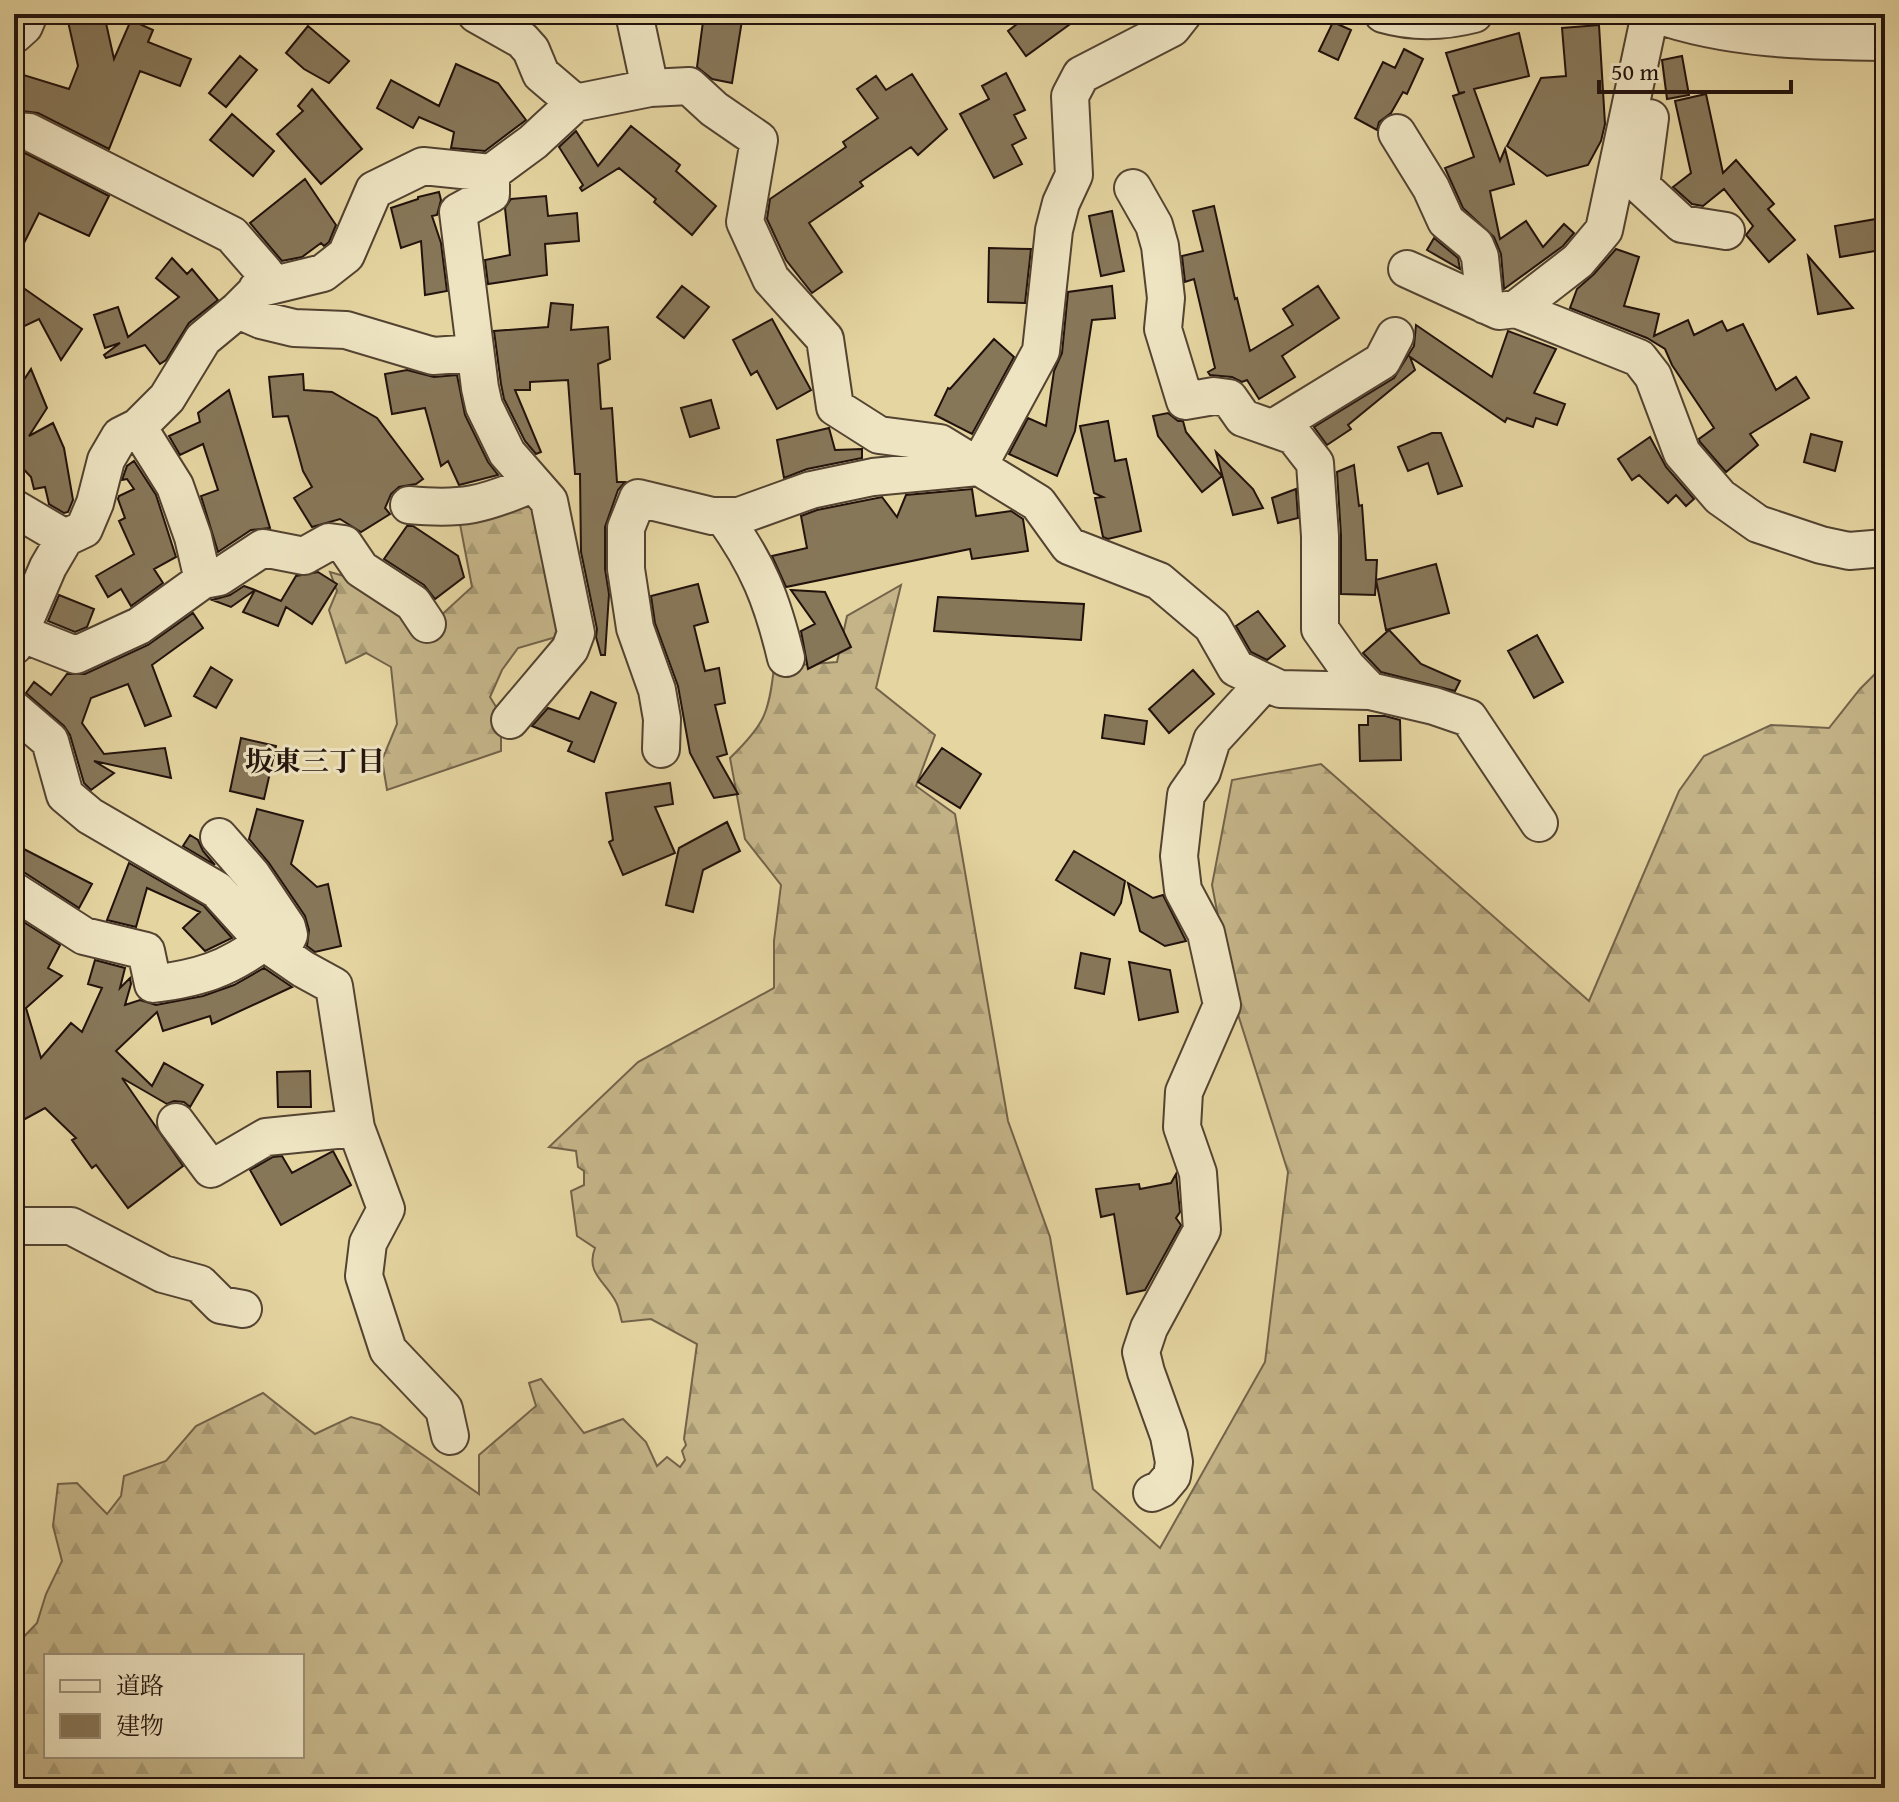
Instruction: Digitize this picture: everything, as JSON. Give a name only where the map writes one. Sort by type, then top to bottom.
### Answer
[{"type":"street","points":[[14,35],[24,26],[29,14]]},
{"type":"street","points":[[476,14],[522,40],[531,50],[541,74],[575,103]]},
{"type":"street","points":[[637,14],[635,18],[650,88]]},
{"type":"street","points":[[978,467],[1041,351],[1054,230],[1061,203],[1074,175],[1070,96],[1081,75],[1172,28],[1183,14]]},
{"type":"street","points":[[1383,14],[1408,21],[1452,20],[1474,14]]},
{"type":"street","points":[[1650,23],[1791,41],[1885,42]]},
{"type":"street","points":[[1650,23],[1652,99],[1641,186],[1682,224],[1726,231]]},
{"type":"street","points":[[1501,307],[1578,261],[1604,230],[1650,23]]},
{"type":"street","points":[[248,300],[323,273],[346,255],[374,190],[423,166],[491,173],[533,142],[575,103],[650,88],[689,86],[714,109],[759,140],[745,222],[771,279],[825,339],[835,407],[879,435],[940,443],[1038,503],[1069,546],[1159,581],[1212,626],[1236,668],[1280,689],[1370,691],[1469,718],[1539,823]]},
{"type":"street","points":[[14,131],[29,132],[232,235],[265,273],[267,281],[203,339],[167,398],[138,427],[120,436],[106,460],[95,503],[84,529],[65,538],[32,599],[17,639],[76,655],[139,626],[203,580],[219,577],[263,548],[304,556],[329,542],[344,544],[361,569],[413,603],[427,624]]},
{"type":"street","points":[[1397,133],[1431,188],[1446,221],[1475,245],[1501,307]]},
{"type":"street","points":[[491,173],[491,194],[458,212],[484,406],[507,453],[549,501],[576,633],[570,649],[510,720]]},
{"type":"street","points":[[1133,188],[1154,225],[1160,246],[1166,298],[1163,329],[1185,401],[1214,396],[1229,398],[1243,418],[1294,436],[1315,463],[1320,536],[1320,629],[1347,667],[1370,691]]},
{"type":"street","points":[[1407,269],[1639,358],[1653,376],[1682,453],[1720,497],[1758,524],[1849,551],[1885,548]]},
{"type":"street","points":[[248,300],[261,320],[294,328],[346,330],[433,356],[475,353]]},
{"type":"street","points":[[1273,428],[1382,361],[1395,336]]},
{"type":"street","points":[[138,427],[175,486],[193,537],[203,580]]},
{"type":"street","points":[[661,749],[662,719],[657,690],[635,628],[626,569],[626,528],[638,498],[712,516],[739,516],[811,490],[873,477],[978,467]]},
{"type":"street","points":[[409,505],[451,509],[492,501],[532,484]]},
{"type":"street","points":[[14,508],[65,538]]},
{"type":"street","points":[[723,516],[748,552],[770,600],[786,658]]},
{"type":"street","points":[[1152,1493],[1161,1489],[1172,1476],[1174,1462],[1169,1436],[1141,1352],[1149,1328],[1202,1230],[1198,1173],[1182,1127],[1184,1092],[1222,1005],[1206,933],[1183,890],[1179,856],[1186,795],[1202,772],[1212,740],[1265,682]]},
{"type":"street","points":[[14,710],[50,741],[65,795],[90,816],[217,890],[272,948],[334,986],[356,1128],[386,1209],[368,1243],[364,1276],[388,1350],[444,1409],[450,1436]]},
{"type":"street","points":[[14,891],[84,936],[146,951],[153,984],[199,978],[272,948],[289,935],[287,927],[252,875],[219,837]]},
{"type":"street","points":[[176,1122],[211,1169],[266,1137],[356,1128]]},
{"type":"street","points":[[14,1226],[71,1226],[163,1274],[200,1284],[221,1305],[243,1309]]},
{"type":"green space","points":[[529,497],[563,635],[518,648],[502,670],[490,697],[501,715],[501,751],[387,790],[382,760],[397,724],[391,667],[366,653],[346,663],[329,610],[337,591],[330,572],[351,578],[424,631],[472,587],[459,519]]},
{"type":"green space","points":[[901,585],[876,688],[935,735],[916,786],[955,814],[1008,1121],[1050,1237],[1093,1489],[1160,1548],[1265,1362],[1288,1172],[1235,1005],[1212,885],[1232,780],[1321,764],[1589,1001],[1679,791],[1704,756],[1771,725],[1829,728],[1885,664],[1885,1788],[14,1788],[14,1643],[16,1645],[37,1623],[46,1594],[62,1561],[53,1526],[58,1484],[77,1483],[107,1514],[121,1496],[124,1476],[166,1461],[196,1426],[263,1393],[315,1434],[351,1417],[380,1425],[479,1494],[479,1455],[536,1406],[529,1383],[541,1379],[584,1433],[623,1419],[646,1442],[657,1466],[667,1457],[680,1467],[685,1460],[682,1451],[686,1445],[684,1439],[697,1344],[651,1319],[622,1322],[616,1302],[595,1271],[595,1248],[577,1236],[571,1191],[584,1185],[584,1171],[578,1167],[576,1151],[549,1147],[638,1062],[774,988],[774,941],[781,885],[745,839],[730,758],[763,718],[774,667],[837,662],[847,616]]},
{"type":"building","points":[[104,14],[114,59],[131,20],[153,30],[148,42],[191,59],[180,86],[140,71],[109,149],[38,113],[14,110],[14,72],[69,89],[78,66],[67,17]]},
{"type":"building","points":[[704,14],[743,14],[732,83],[712,79],[697,67]]},
{"type":"building","points":[[1030,14],[1084,14],[1026,56],[1008,31]]},
{"type":"building","points":[[1333,22],[1351,30],[1338,60],[1319,51]]},
{"type":"building","points":[[1599,25],[1605,124],[1601,141],[1588,165],[1547,176],[1507,146],[1541,78],[1566,76],[1562,28]]},
{"type":"building","points":[[308,26],[349,61],[329,83],[304,69],[286,53]]},
{"type":"building","points":[[1519,33],[1529,76],[1474,89],[1500,161],[1505,149],[1514,184],[1490,191],[1500,239],[1526,221],[1543,247],[1564,224],[1574,233],[1563,246],[1504,289],[1501,254],[1494,237],[1463,208],[1445,168],[1474,157],[1453,96],[1465,92],[1459,93],[1446,53]]},
{"type":"building","points":[[1404,49],[1423,59],[1407,94],[1403,92],[1391,113],[1379,122],[1377,130],[1355,118],[1383,62],[1395,68]]},
{"type":"building","points":[[240,56],[257,70],[226,107],[209,93]]},
{"type":"building","points":[[1682,56],[1689,95],[1667,99],[1662,60]]},
{"type":"building","points":[[456,64],[498,83],[526,120],[485,151],[451,148],[454,132],[419,117],[413,128],[377,108],[391,80],[439,106]]},
{"type":"building","points":[[1006,73],[1025,110],[1014,115],[1026,138],[1012,145],[1022,164],[994,178],[960,114],[989,99],[982,86]]},
{"type":"building","points":[[912,74],[947,129],[918,155],[911,147],[860,182],[863,186],[809,223],[842,272],[812,293],[786,260],[767,219],[770,199],[846,147],[843,142],[878,118],[857,89],[876,76],[886,90]]},
{"type":"building","points":[[312,89],[362,149],[321,184],[277,134],[303,111],[298,106]]},
{"type":"building","points":[[1706,94],[1723,173],[1736,160],[1774,204],[1768,209],[1795,240],[1769,262],[1746,235],[1753,226],[1724,189],[1703,206],[1692,204],[1673,187],[1691,173],[1675,101]]},
{"type":"building","points":[[232,114],[274,151],[253,176],[210,140]]},
{"type":"building","points":[[631,126],[680,165],[676,171],[716,206],[692,235],[619,168],[582,191],[580,188],[583,185],[559,147],[576,131],[598,166]]},
{"type":"building","points":[[25,153],[109,196],[89,236],[39,213],[14,263],[14,177]]},
{"type":"building","points":[[305,179],[336,225],[324,246],[321,243],[302,257],[282,261],[250,223]]},
{"type":"building","points":[[439,192],[441,200],[437,215],[432,216],[441,243],[447,291],[425,295],[421,241],[401,248],[391,208]]},
{"type":"building","points":[[546,196],[548,216],[577,213],[579,241],[545,244],[547,275],[488,284],[485,260],[510,255],[505,208],[511,199]]},
{"type":"building","points":[[1214,206],[1250,351],[1293,325],[1283,309],[1318,286],[1339,318],[1282,356],[1295,377],[1259,399],[1247,380],[1242,382],[1208,372],[1215,368],[1194,279],[1185,282],[1182,256],[1203,251],[1193,211]]},
{"type":"building","points":[[1112,211],[1124,271],[1101,276],[1089,216]]},
{"type":"building","points":[[1876,219],[1881,250],[1840,257],[1835,226]]},
{"type":"building","points":[[1434,238],[1458,258],[1460,269],[1427,250]]},
{"type":"building","points":[[989,248],[1031,249],[1025,303],[988,302]]},
{"type":"building","points":[[1616,249],[1639,257],[1624,306],[1659,314],[1654,336],[1688,320],[1694,335],[1722,321],[1727,331],[1743,324],[1776,390],[1796,377],[1809,398],[1750,434],[1758,445],[1726,472],[1700,442],[1699,439],[1714,428],[1672,365],[1665,349],[1647,338],[1570,308],[1577,289]]},
{"type":"building","points":[[1808,256],[1853,308],[1818,314]]},
{"type":"building","points":[[172,258],[187,274],[192,269],[218,300],[189,323],[166,360],[160,364],[145,345],[106,358],[104,355],[120,343],[105,348],[94,315],[118,307],[128,337],[179,297],[156,278]]},
{"type":"building","points":[[682,286],[709,307],[684,338],[657,317]]},
{"type":"building","points":[[1112,286],[1115,318],[1092,320],[1075,431],[1057,476],[1009,454],[1028,418],[1046,426],[1054,371],[1062,353],[1068,292]]},
{"type":"building","points":[[22,287],[82,329],[61,360],[39,319],[14,331],[14,302]]},
{"type":"building","points":[[551,303],[573,305],[571,330],[608,327],[610,359],[598,364],[601,409],[612,408],[617,482],[625,482],[618,490],[605,527],[605,569],[609,594],[605,655],[601,655],[596,637],[581,552],[580,474],[575,474],[568,380],[530,382],[530,390],[515,390],[541,452],[536,454],[525,441],[504,399],[501,384],[494,331],[548,327]]},
{"type":"building","points":[[772,319],[811,390],[777,409],[757,371],[751,375],[733,340]]},
{"type":"building","points":[[1416,325],[1492,377],[1508,331],[1556,349],[1534,393],[1565,404],[1557,425],[1536,418],[1533,427],[1507,418],[1505,422],[1410,357],[1415,370],[1348,425],[1351,429],[1327,445],[1314,427],[1394,378],[1414,346]]},
{"type":"building","points":[[994,339],[1014,357],[972,434],[935,415],[948,388]]},
{"type":"building","points":[[31,369],[47,408],[29,436],[53,423],[64,448],[73,500],[68,512],[64,513],[49,504],[45,487],[34,489],[31,477],[14,459],[14,395]]},
{"type":"building","points":[[407,370],[434,377],[457,375],[465,415],[488,462],[498,475],[459,485],[448,461],[441,466],[425,408],[392,414],[385,374]]},
{"type":"building","points":[[303,374],[304,390],[332,392],[377,418],[423,479],[416,484],[399,487],[391,494],[385,508],[390,514],[361,532],[340,519],[312,527],[294,498],[312,487],[303,471],[288,416],[273,417],[269,377]]},
{"type":"building","points":[[229,390],[270,528],[251,530],[218,552],[201,496],[218,490],[203,444],[180,455],[169,436],[200,422],[198,413]]},
{"type":"building","points":[[711,400],[719,428],[690,437],[681,408]]},
{"type":"building","points":[[1168,413],[1183,421],[1186,432],[1222,476],[1202,492],[1158,436],[1153,416]]},
{"type":"building","points":[[1108,421],[1115,461],[1126,459],[1141,531],[1108,539],[1103,537],[1095,498],[1103,497],[1094,493],[1080,426]]},
{"type":"building","points":[[829,428],[835,450],[862,449],[862,458],[807,469],[784,478],[777,440]]},
{"type":"building","points":[[1432,433],[1441,433],[1462,486],[1438,494],[1428,463],[1408,471],[1398,447]]},
{"type":"building","points":[[1811,434],[1842,442],[1835,471],[1804,462]]},
{"type":"building","points":[[1650,437],[1666,467],[1694,499],[1686,506],[1676,495],[1668,503],[1639,475],[1632,480],[1618,459]]},
{"type":"building","points":[[1216,452],[1253,489],[1263,508],[1233,515]]},
{"type":"building","points":[[134,461],[156,495],[176,557],[154,569],[163,583],[131,606],[121,589],[108,597],[96,576],[134,554],[119,521],[125,518],[118,499],[134,489],[127,479],[122,480],[127,466]]},
{"type":"building","points":[[1354,465],[1359,506],[1362,505],[1366,560],[1377,560],[1375,595],[1341,594],[1337,472]]},
{"type":"building","points":[[972,489],[976,516],[1011,511],[1023,519],[1028,551],[972,559],[970,549],[786,587],[772,556],[807,548],[801,516],[817,510],[882,497],[897,517],[906,495]]},
{"type":"building","points":[[1296,489],[1298,518],[1278,523],[1272,498]]},
{"type":"building","points":[[407,526],[413,526],[458,556],[464,577],[435,599],[424,585],[384,559]]},
{"type":"building","points":[[1436,564],[1449,613],[1386,630],[1376,580]]},
{"type":"building","points":[[318,572],[337,584],[312,624],[286,607],[278,626],[243,612],[255,590],[281,601],[296,576]]},
{"type":"building","points":[[698,584],[708,622],[694,626],[705,671],[719,668],[725,703],[715,705],[727,754],[717,757],[738,794],[714,798],[690,753],[678,686],[655,623],[651,596]]},
{"type":"building","points":[[244,586],[255,590],[231,607],[212,600],[230,595]]},
{"type":"building","points":[[791,590],[825,592],[851,647],[808,669],[801,631],[815,624]]},
{"type":"building","points":[[59,595],[94,609],[87,627],[75,632],[48,621]]},
{"type":"building","points":[[938,597],[1084,604],[1081,640],[934,631]]},
{"type":"building","points":[[1258,611],[1285,646],[1267,660],[1251,652],[1236,626]]},
{"type":"building","points":[[193,613],[203,628],[152,665],[171,716],[145,726],[128,684],[91,698],[82,723],[104,754],[165,748],[171,778],[94,761],[114,773],[91,790],[84,783],[70,735],[64,726],[26,693],[34,682],[51,695],[67,674],[85,674],[148,645]]},
{"type":"building","points":[[1389,630],[1421,664],[1460,681],[1455,691],[1381,672],[1363,653]]},
{"type":"building","points":[[1537,635],[1563,682],[1534,698],[1508,651]]},
{"type":"building","points":[[211,667],[232,680],[216,708],[194,696]]},
{"type":"building","points":[[1193,670],[1214,694],[1169,733],[1149,709]]},
{"type":"building","points":[[591,692],[616,703],[594,762],[568,751],[572,742],[532,726],[548,708],[579,719]]},
{"type":"building","points":[[1105,715],[1147,721],[1144,744],[1102,738]]},
{"type":"building","points":[[1368,716],[1400,720],[1401,760],[1360,761],[1359,725],[1368,725]]},
{"type":"building","points":[[241,738],[276,746],[264,799],[230,791]]},
{"type":"building","points":[[942,748],[981,774],[960,808],[918,782]]},
{"type":"building","points":[[670,783],[673,804],[655,807],[675,853],[623,875],[609,842],[613,840],[606,793]]},
{"type":"building","points":[[257,809],[303,821],[291,864],[317,887],[328,884],[341,946],[315,952],[307,946],[309,930],[305,916],[249,839]]},
{"type":"building","points":[[727,822],[740,851],[703,870],[693,912],[666,905],[679,848]]},
{"type":"building","points":[[190,835],[198,840],[215,865],[183,846]]},
{"type":"building","points":[[14,844],[92,884],[79,908],[25,873],[14,870]]},
{"type":"building","points":[[1074,851],[1125,881],[1121,903],[1114,915],[1056,880]]},
{"type":"building","points":[[129,863],[204,906],[232,938],[205,951],[183,928],[200,912],[147,888],[136,927],[107,920]]},
{"type":"building","points":[[1128,883],[1153,898],[1163,895],[1186,941],[1165,946],[1140,931]]},
{"type":"building","points":[[14,916],[60,945],[48,968],[62,976],[26,1008],[41,1058],[71,1023],[82,1032],[102,988],[88,984],[95,960],[125,968],[120,988],[130,978],[131,984],[125,1005],[140,1000],[156,1005],[203,996],[234,985],[264,968],[292,987],[212,1024],[210,1016],[163,1031],[157,1012],[116,1051],[152,1086],[164,1063],[203,1085],[190,1107],[184,1102],[167,1104],[122,1078],[183,1166],[128,1208],[96,1165],[92,1168],[72,1140],[76,1138],[45,1108],[14,1125]]},
{"type":"building","points":[[1081,953],[1110,959],[1104,994],[1075,988]]},
{"type":"building","points":[[1129,962],[1170,970],[1178,1012],[1139,1020]]},
{"type":"building","points":[[310,1071],[311,1107],[278,1107],[277,1072]]},
{"type":"building","points":[[333,1151],[351,1185],[281,1225],[250,1170],[273,1157],[282,1156],[292,1173]]},
{"type":"building","points":[[1176,1174],[1180,1212],[1176,1218],[1181,1225],[1145,1290],[1127,1294],[1114,1214],[1101,1217],[1096,1189],[1139,1184],[1140,1189],[1171,1183]]},
{"type":"district","name":"坂東三丁目","points":[[315,761]]}]
